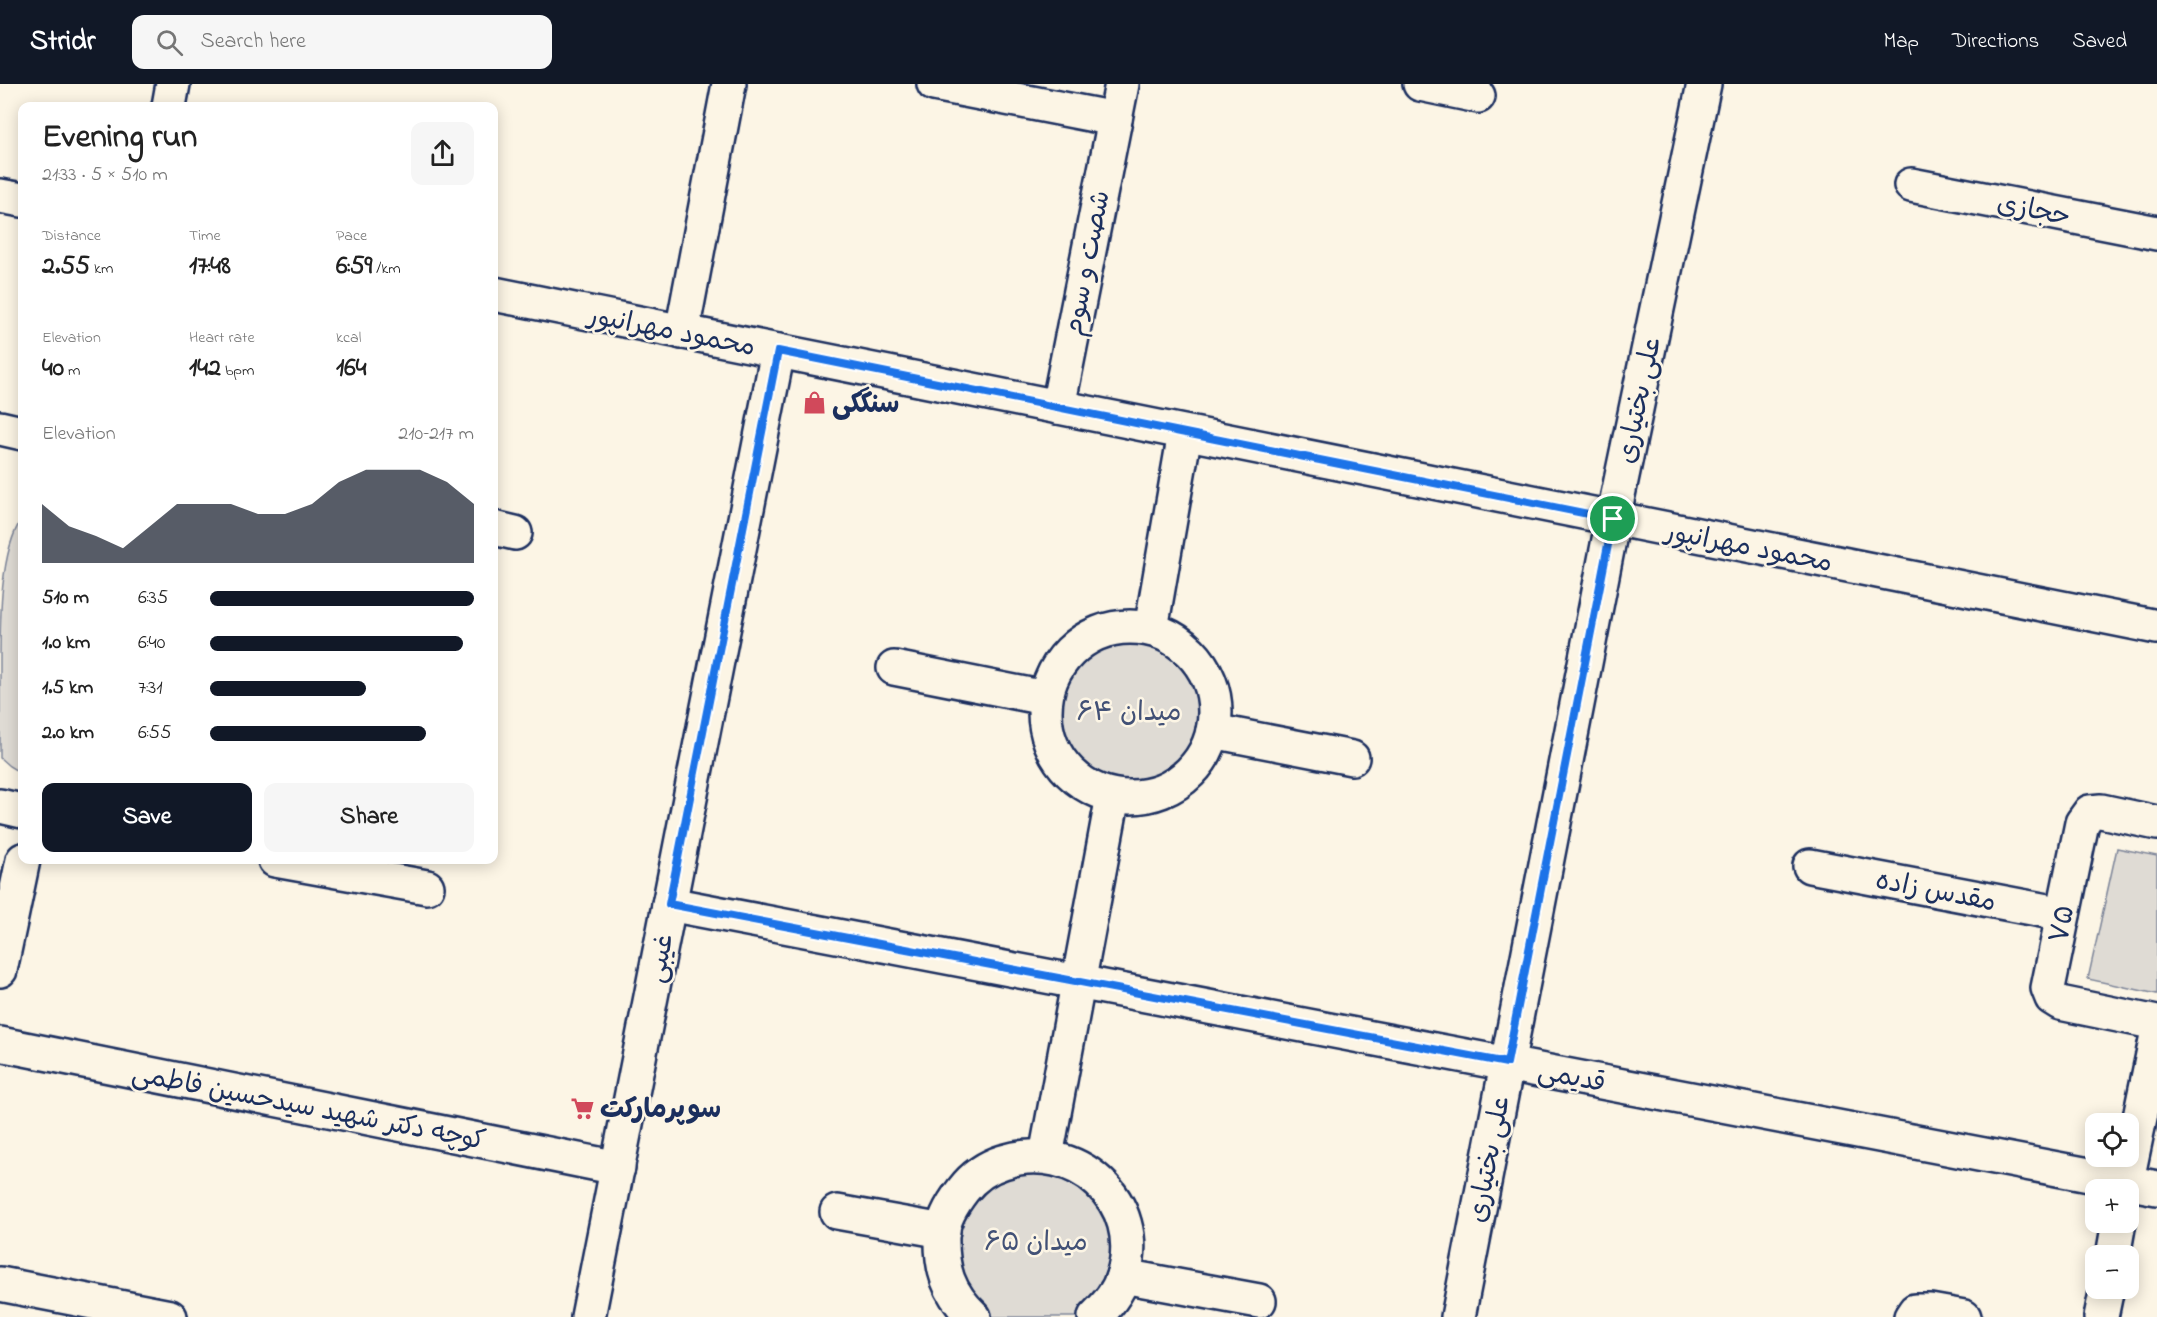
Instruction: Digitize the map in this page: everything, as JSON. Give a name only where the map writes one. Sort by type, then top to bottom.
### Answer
[{"type":"street","points":[[170,102],[173,84]]},
{"type":"street","points":[[682,332],[729,84]]},
{"type":"street","points":[[934,84],[1115,118]]},
{"type":"street","name":"شصت و سوم","points":[[1058,407],[1122,84]]},
{"type":"street","points":[[1420,84],[1478,96]]},
{"type":"street","name":"علی بختیاری","points":[[1458,1317],[1613,519],[1704,84]]},
{"type":"street","name":"حجازی","points":[[1911,185],[2157,233]]},
{"type":"street","points":[[0,196],[18,199]]},
{"type":"street","name":"محمود مهرانپور","points":[[498,295],[2157,627]]},
{"type":"street","name":"غیبی","points":[[588,1317],[778,351]]},
{"type":"street","points":[[0,429],[18,431]]},
{"type":"street","points":[[1151,629],[1185,433]]},
{"type":"street","points":[[1122,627],[1151,629],[1178,641],[1199,662],[1212,687],[1216,716],[1210,745],[1194,769],[1171,788],[1145,796],[1113,796],[1092,789],[1070,773],[1053,751],[1045,725],[1045,698],[1054,672],[1071,650],[1094,635],[1122,627]]},
{"type":"street","points":[[894,668],[1045,698]]},
{"type":"street","points":[[1213,731],[1352,758]]},
{"type":"street","points":[[1046,1156],[1113,796]]},
{"type":"street","points":[[0,806],[18,810]]},
{"type":"street","name":"۷۵","points":[[2157,824],[2101,811],[2090,812],[2082,823],[2048,988],[2052,998],[2060,1003],[2157,1023]]},
{"type":"street","points":[[0,970],[22,864]]},
{"type":"street","points":[[298,864],[427,887]]},
{"type":"street","name":"مقدس زاده","points":[[1809,866],[2063,915]]},
{"type":"street","name":"قدیمی","points":[[669,904],[1507,1063],[2095,1179]]},
{"type":"street","points":[[2137,1179],[2157,1035]]},
{"type":"street","name":"کوچه دکتر شهید سیدحسین فاطمی","points":[[0,1044],[618,1168]]},
{"type":"street","points":[[974,1317],[963,1308],[949,1285],[942,1258],[943,1231],[952,1205],[969,1182],[991,1166],[1018,1157],[1046,1156],[1072,1163],[1095,1178],[1113,1198],[1124,1223],[1128,1250],[1123,1276],[1110,1302],[1095,1317]]},
{"type":"street","points":[[837,1212],[943,1231]]},
{"type":"street","points":[[1123,1276],[1259,1301]]},
{"type":"street","points":[[0,1284],[41,1305],[170,1317]]},
{"type":"street","points":[[2102,1317],[2105,1299]]},
{"type":"street","points":[[1911,1317],[1915,1311],[1930,1311],[1964,1317]]},
{"type":"green space","points":[[18,526],[18,772],[0,758],[1,606],[5,567]]},
{"type":"green space","name":"میدان ۶۴","points":[[1129,638],[1157,643],[1181,659],[1197,683],[1202,711],[1197,739],[1181,763],[1157,779],[1129,784],[1101,779],[1077,763],[1061,739],[1056,711],[1061,683],[1077,659],[1101,643]]},
{"type":"green space","points":[[2117,848],[2157,856],[2157,994],[2088,979]]},
{"type":"green space","name":"میدان ۶۵","points":[[1015,1166],[1072,1173],[1112,1213],[1116,1270],[1080,1317],[991,1317],[973,1302],[959,1281],[955,1224],[968,1198]]},
{"type":"place","name":"سنگکی","points":[[814,403]]},
{"type":"place","name":"سوپرمارکت","points":[[582,1108]]},
{"type":"route","points":[[778,351],[1613,519],[1507,1063],[669,904],[778,351]]}]
